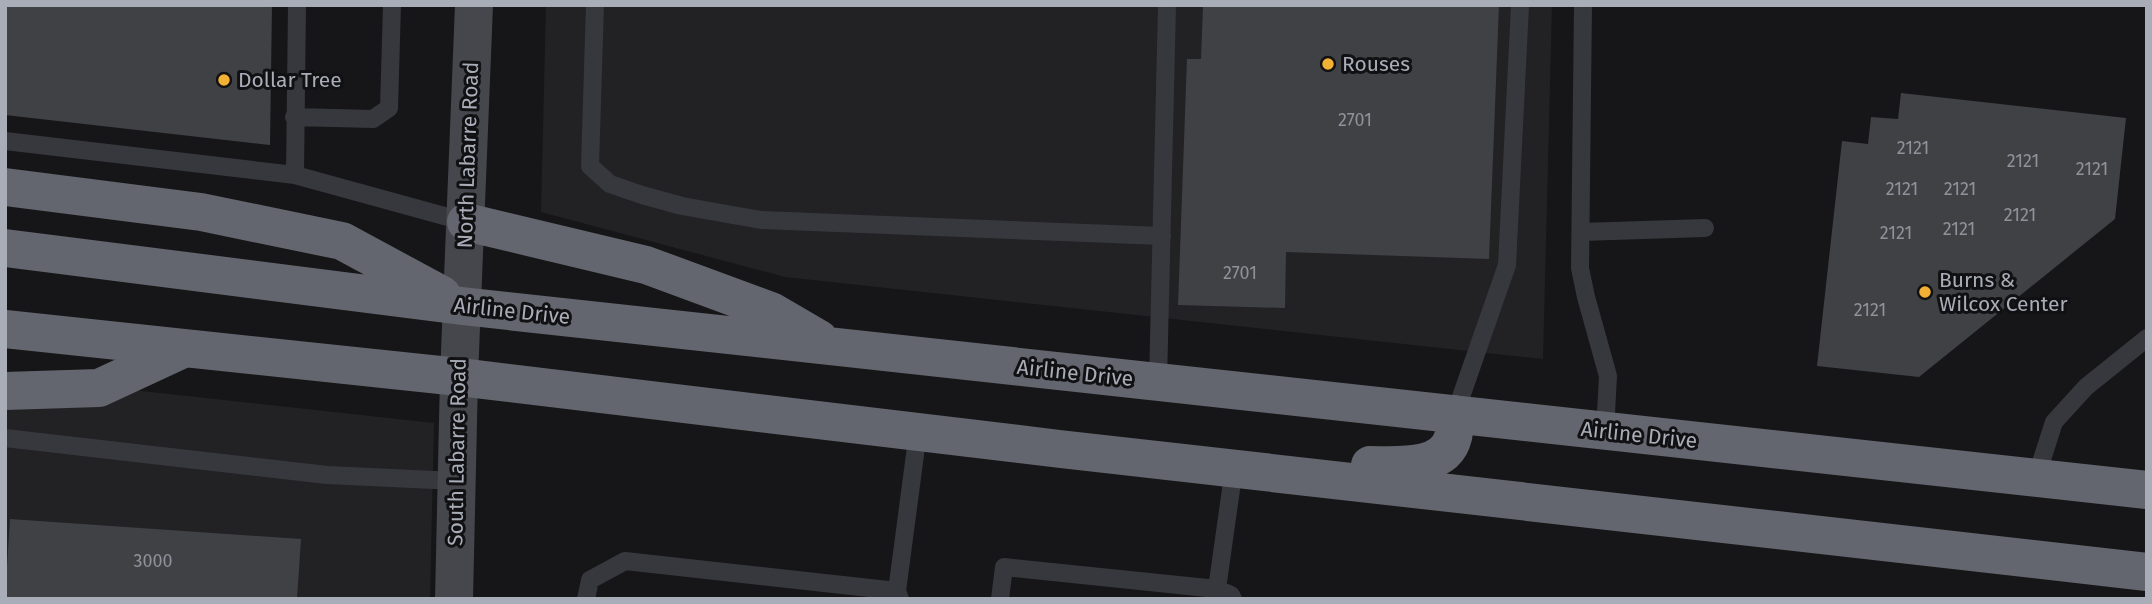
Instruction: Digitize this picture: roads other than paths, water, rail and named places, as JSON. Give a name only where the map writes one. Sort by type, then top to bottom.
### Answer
[{"type":"highway","points":[[5,187],[201,212],[342,241],[462,306]]},
{"type":"highway","points":[[466,222],[646,265],[771,311],[833,347]]},
{"type":"highway","name":"Airline Drive","points":[[5,248],[462,306],[2147,490]]},
{"type":"highway","points":[[5,329],[459,377],[2147,572]]},
{"type":"highway","points":[[5,391],[99,388],[183,349]]},
{"type":"highway","points":[[1226,467],[1411,464],[1437,458],[1448,449],[1453,437],[1455,414]]},
{"type":"street","name":"North Labarre Road","points":[[462,306],[474,5]]},
{"type":"street","name":"South Labarre Road","points":[[454,599],[462,306]]},
{"type":"lane","points":[[295,175],[298,5]]},
{"type":"lane","points":[[294,117],[373,119],[389,108],[391,5]]},
{"type":"lane","points":[[595,5],[590,166],[610,184],[682,206],[761,220],[1162,236]]},
{"type":"lane","points":[[1158,382],[1167,5]]},
{"type":"lane","points":[[1455,414],[1507,265],[1520,5]]},
{"type":"lane","points":[[1583,5],[1580,268],[1608,376],[1605,431]]},
{"type":"lane","points":[[5,141],[295,175],[466,222]]},
{"type":"lane","points":[[1581,232],[1704,228]]},
{"type":"lane","points":[[2036,478],[2054,422],[2086,387],[2147,338]]},
{"type":"lane","points":[[586,599],[590,580],[625,561],[899,595],[918,432]]},
{"type":"lane","points":[[5,438],[327,475],[456,481]]},
{"type":"lane","points":[[1217,589],[1226,467]]},
{"type":"lane","points":[[1000,599],[1004,567],[1217,589],[1231,595],[1233,599]]},
{"type":"place","name":"Rouses","points":[[1328,64]]},
{"type":"place","name":"Dollar Tree","points":[[224,80]]},
{"type":"place","name":"Burns & Wilcox Center","points":[[1925,292]]}]
